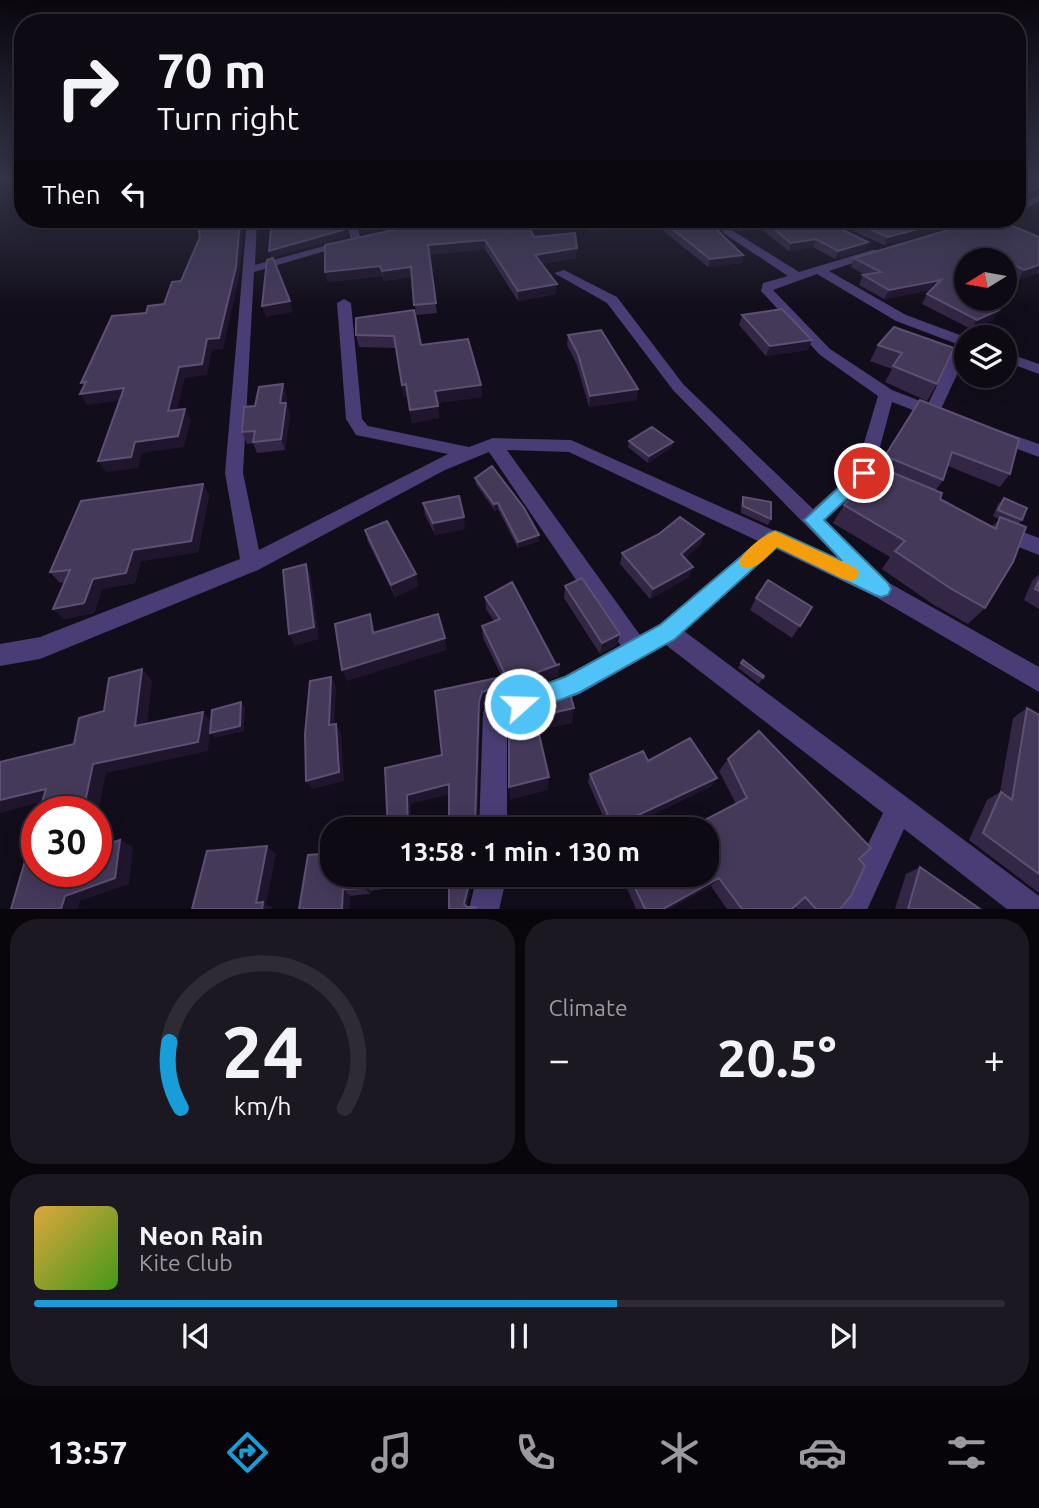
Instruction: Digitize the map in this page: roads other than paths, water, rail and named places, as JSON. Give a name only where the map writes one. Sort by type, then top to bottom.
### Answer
[{"type":"street","points":[[251,228],[234,473],[251,564]]},
{"type":"street","points":[[354,228],[357,240]]},
{"type":"street","points":[[722,228],[797,276]]},
{"type":"street","points":[[249,270],[371,237]]},
{"type":"street","points":[[859,241],[881,251]]},
{"type":"street","points":[[894,247],[767,286],[767,291],[825,352],[886,394],[956,420]]},
{"type":"street","points":[[819,270],[901,318],[954,338]]},
{"type":"street","points":[[560,273],[612,300],[678,387],[881,589]]},
{"type":"street","points":[[344,303],[354,419],[362,431],[471,453]]},
{"type":"street","points":[[1017,361],[1039,369]]},
{"type":"street","points":[[932,411],[954,366]]},
{"type":"street","points":[[813,520],[871,476],[886,394]]},
{"type":"street","points":[[979,429],[1039,451]]},
{"type":"street","points":[[0,655],[40,648],[251,564],[439,465],[493,444],[570,446],[881,589],[1039,680]]},
{"type":"street","points":[[493,444],[636,649]]},
{"type":"street","points":[[977,521],[1039,547]]},
{"type":"street","points":[[493,817],[495,713],[571,686],[667,632],[775,538]]},
{"type":"street","points":[[667,632],[1033,909]]},
{"type":"street","points":[[851,909],[900,808]]},
{"type":"street","points":[[484,909],[489,887]]}]
